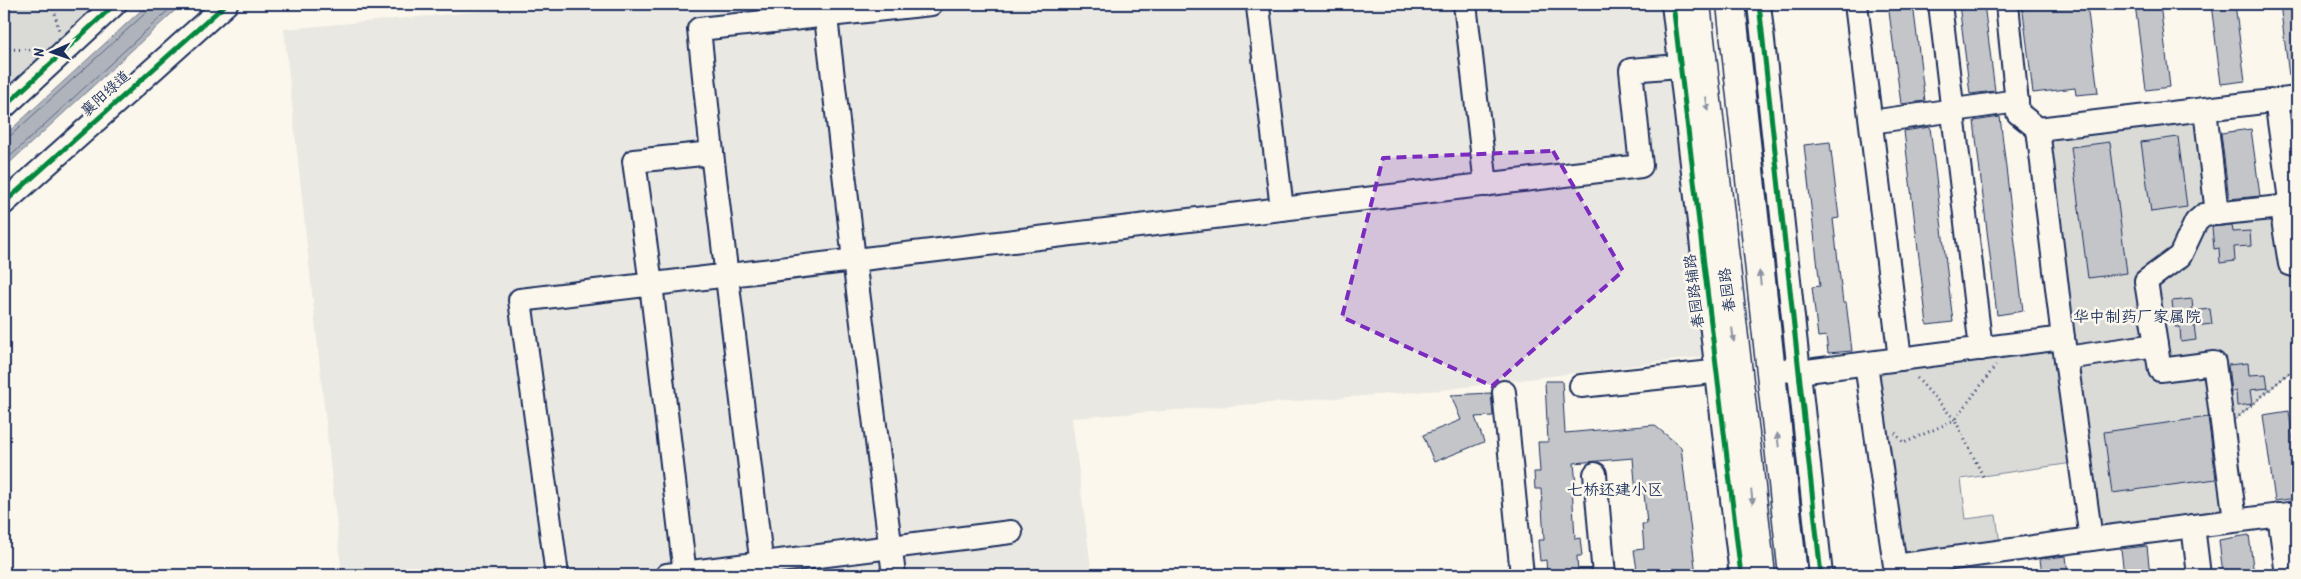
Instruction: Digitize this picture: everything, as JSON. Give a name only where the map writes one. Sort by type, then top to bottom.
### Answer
[{"type":"main road","name":"春园路","points":[[1696,4],[1691,65],[1727,370],[1760,575]]},
{"type":"main road","points":[[1731,4],[1793,575]]},
{"type":"street","points":[[4,107],[115,4]]},
{"type":"street","name":"襄阳绿道","points":[[4,203],[226,4]]},
{"type":"street","points":[[762,569],[699,29],[826,17],[931,4]]},
{"type":"street","points":[[1465,4],[1486,185]]},
{"type":"street","points":[[557,575],[520,300],[1641,166],[1631,70],[1691,65],[1673,4]]},
{"type":"street","points":[[1759,4],[1821,575]]},
{"type":"street","points":[[1856,4],[1900,359]]},
{"type":"street","points":[[1940,4],[1981,348]]},
{"type":"street","points":[[2006,4],[2018,113],[2038,129],[2091,539]]},
{"type":"street","points":[[1258,7],[1282,209]]},
{"type":"street","points":[[826,17],[854,260],[894,575]]},
{"type":"street","points":[[1735,41],[1763,39]]},
{"type":"street","points":[[2038,129],[2287,99],[2290,264],[2297,266]]},
{"type":"street","points":[[1871,122],[2017,101]]},
{"type":"street","points":[[2205,109],[2217,214]]},
{"type":"street","points":[[712,153],[634,161],[651,284],[679,574],[762,569],[890,547],[1011,532]]},
{"type":"street","points":[[2235,520],[2214,363],[2160,370],[2146,280],[2180,256],[2196,222],[2204,215],[2289,202]]},
{"type":"street","points":[[1770,368],[1799,372],[2011,345],[2065,348],[2156,345]]},
{"type":"street","points":[[1866,364],[1896,566],[2288,514],[2287,575]]},
{"type":"street","points":[[1580,386],[1727,370],[1741,575]]},
{"type":"street","points":[[1504,392],[1522,575]]},
{"type":"street","points":[[1595,474],[1604,575]]},
{"type":"street","points":[[2193,526],[2198,575]]},
{"type":"path","points":[[4,7],[7,4]]},
{"type":"path","points":[[4,49],[64,51],[53,4]]},
{"type":"path","points":[[1873,411],[1904,442],[1955,420],[2011,345]]},
{"type":"path","points":[[1900,359],[1955,420],[1983,476]]},
{"type":"path","points":[[2223,430],[2297,366]]},
{"type":"highlighted area","points":[[1553,151],[1623,271],[1492,386],[1342,317],[1383,158]]},
{"type":"shaded area","points":[[4,4],[121,4],[4,116]]},
{"type":"shaded area","points":[[562,4],[1673,4],[1715,355],[1441,390],[1072,418],[1092,575],[342,575],[284,29]]},
{"type":"shaded area","points":[[2205,109],[2217,213],[2281,207],[2297,266],[2297,366],[2223,430],[2235,520],[2091,539],[2080,462],[1961,479],[1966,519],[1996,515],[2001,551],[1895,566],[1866,364],[2063,338],[2036,127]]},
{"type":"water","points":[[148,4],[182,4],[4,168],[4,136]]},
{"type":"building","points":[[1888,4],[1913,4],[1925,101],[1901,104]]},
{"type":"building","points":[[1959,4],[1984,4],[1995,91],[1970,94]]},
{"type":"building","points":[[2022,4],[2087,4],[2098,93],[2076,95],[2075,88],[2033,93]]},
{"type":"building","points":[[2135,4],[2160,4],[2170,87],[2146,90]]},
{"type":"building","points":[[2211,4],[2235,4],[2245,81],[2221,84]]},
{"type":"building","points":[[2280,4],[2297,4],[2297,75],[2289,76]]},
{"type":"building","points":[[2000,117],[2023,311],[1997,315],[1974,121]]},
{"type":"building","points":[[1930,127],[1953,322],[1927,325],[1904,131]]},
{"type":"building","points":[[2251,129],[2260,196],[2229,199],[2221,133]]},
{"type":"building","points":[[2178,137],[2187,207],[2151,212],[2141,142]]},
{"type":"building","points":[[1830,142],[1839,218],[1833,219],[1843,303],[1846,302],[1852,351],[1828,353],[1826,336],[1818,337],[1812,287],[1820,286],[1804,145]]},
{"type":"building","points":[[2110,142],[2127,273],[2088,278],[2071,147]]},
{"type":"building","points":[[2232,225],[2233,232],[2250,231],[2251,246],[2234,247],[2235,261],[2220,263],[2219,248],[2214,249],[2212,227]]},
{"type":"building","points":[[2192,299],[2193,311],[2210,309],[2212,324],[2194,326],[2196,340],[2181,342],[2180,327],[2175,327],[2172,301]]},
{"type":"building","points":[[2248,363],[2249,375],[2266,374],[2268,388],[2250,390],[2252,404],[2237,406],[2236,391],[2231,392],[2228,365]]},
{"type":"building","points":[[1545,381],[1562,381],[1565,433],[1654,425],[1681,447],[1696,575],[1648,575],[1647,569],[1637,570],[1634,550],[1644,549],[1642,524],[1647,524],[1644,493],[1636,494],[1633,458],[1574,463],[1576,485],[1572,485],[1575,539],[1580,538],[1582,556],[1577,556],[1578,575],[1547,575],[1546,560],[1540,561],[1538,540],[1544,540],[1541,489],[1535,489],[1534,472],[1540,472],[1538,442],[1548,442]]},
{"type":"building","points":[[1491,393],[1493,416],[1475,417],[1484,442],[1434,462],[1423,435],[1461,420],[1451,395]]},
{"type":"building","points":[[2289,411],[2297,472],[2297,498],[2275,501],[2263,415]]},
{"type":"building","points":[[2208,417],[2216,479],[2112,493],[2104,432]]},
{"type":"building","points":[[2249,535],[2254,575],[2223,575],[2219,540]]},
{"type":"building","points":[[2147,546],[2150,575],[2124,575],[2121,549]]},
{"type":"building","points":[[2066,556],[2068,575],[2042,575],[2040,559]]},
{"type":"cycle path","points":[[4,107],[115,4]]},
{"type":"cycle path","points":[[4,203],[226,4]]},
{"type":"cycle path","name":"春园路辅路","points":[[1673,4],[1741,575]]},
{"type":"cycle path","points":[[1759,4],[1821,575]]},
{"type":"district","name":"华中制药厂家属院","points":[[2137,317]]},
{"type":"district","name":"七桥还建小区","points":[[1615,490]]}]
